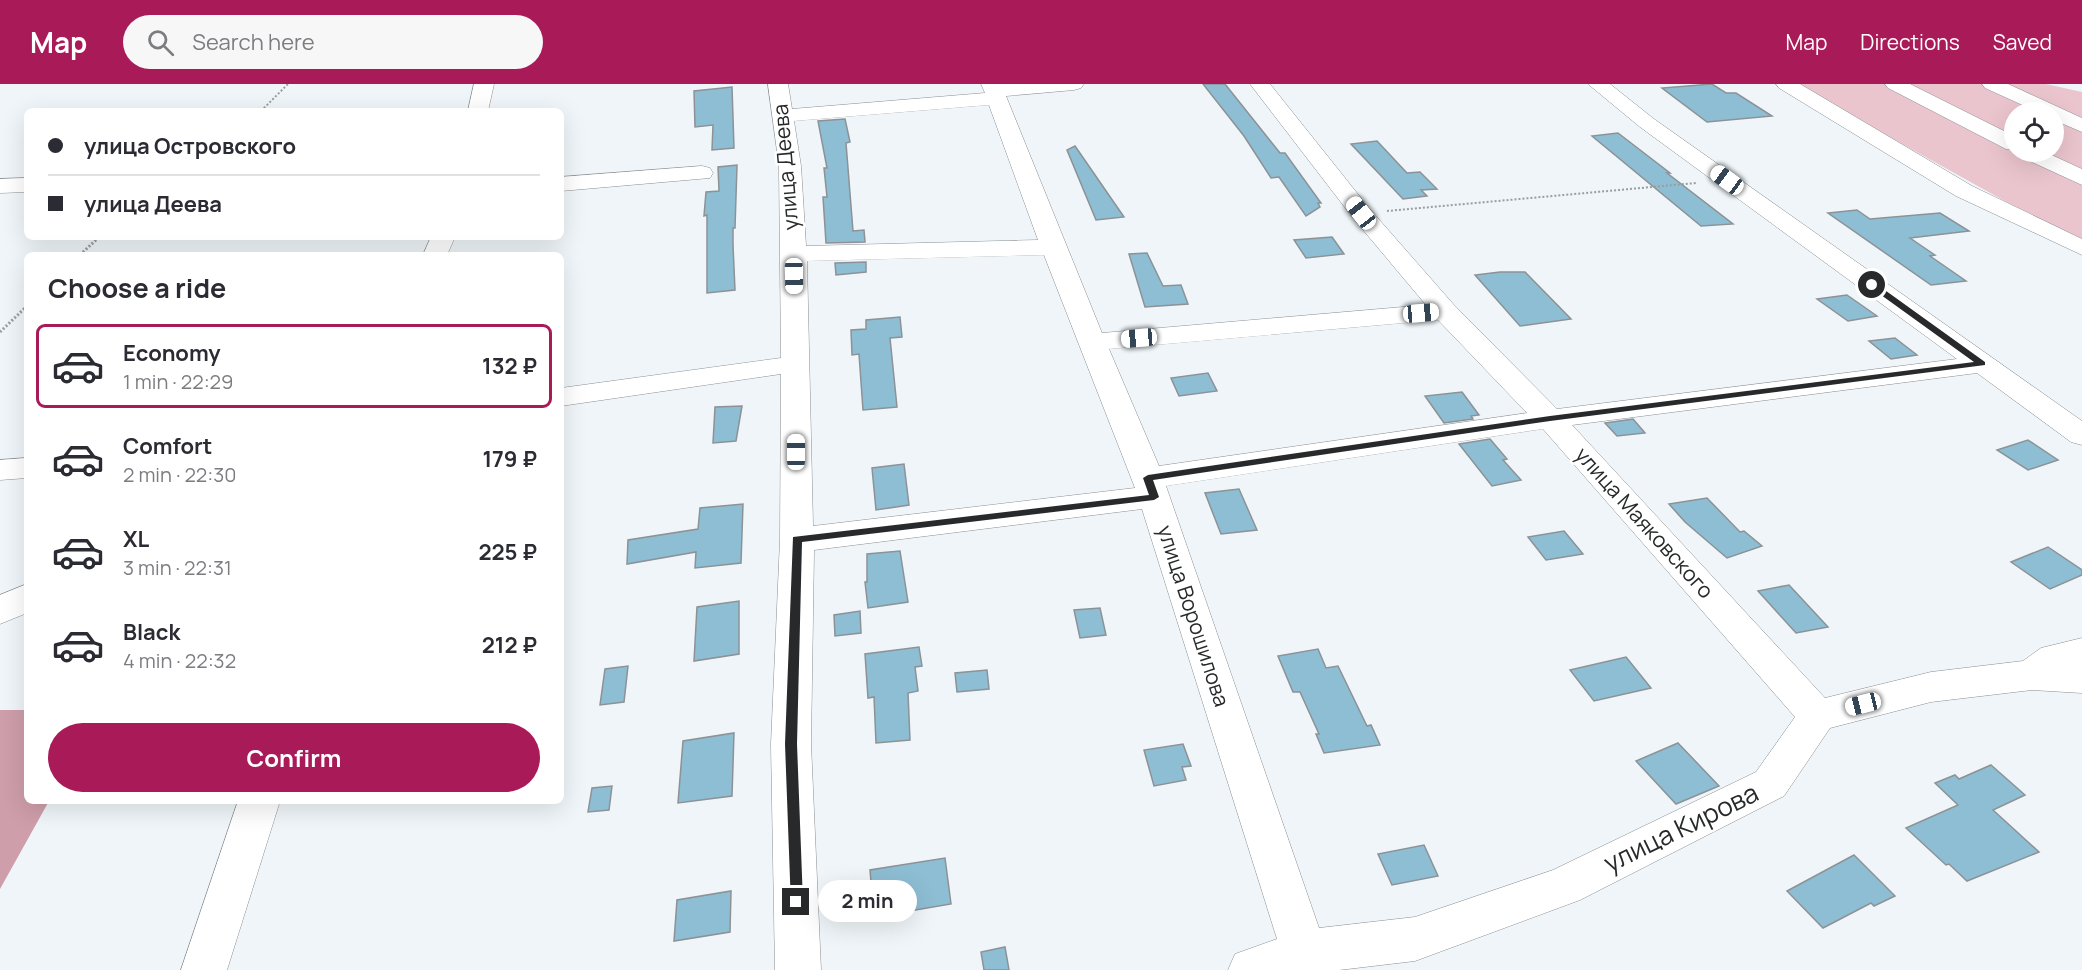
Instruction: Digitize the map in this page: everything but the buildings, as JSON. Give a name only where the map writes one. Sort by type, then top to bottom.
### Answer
[{"type":"street","points":[[479,108],[484,84]]},
{"type":"street","points":[[780,100],[994,91],[1074,84]]},
{"type":"street","name":"улица Маяковского","points":[[1260,84],[1361,213],[1445,311],[1550,418],[1817,716]]},
{"type":"street","points":[[1598,84],[1647,123],[2082,435]]},
{"type":"street","points":[[1786,84],[1964,191],[2082,248]]},
{"type":"street","points":[[1894,84],[2004,139]]},
{"type":"street","points":[[1992,84],[2030,102]]},
{"type":"street","name":"улица Ворошилова","points":[[994,91],[1053,247],[1151,488],[1304,951]]},
{"type":"street","name":"улица Деева","points":[[780,100],[790,166],[794,254],[797,540],[791,744],[798,970]]},
{"type":"street","points":[[2064,118],[2082,126]]},
{"type":"street","points":[[2049,162],[2082,178]]},
{"type":"street","points":[[564,184],[702,173]]},
{"type":"street","points":[[0,186],[24,186]]},
{"type":"street","points":[[794,254],[1053,247]]},
{"type":"street","points":[[1092,342],[1445,311]]},
{"type":"street","points":[[797,540],[1151,488],[1550,418],[1982,363]]},
{"type":"street","points":[[564,397],[795,364]]},
{"type":"street","points":[[0,470],[24,468]]},
{"type":"street","points":[[0,611],[24,599]]},
{"type":"street","points":[[2032,675],[2054,657],[2082,652]]},
{"type":"street","points":[[1817,716],[1931,687],[2032,675],[2082,678]]},
{"type":"street","name":"улица Кирова","points":[[1251,970],[1304,951],[1415,939],[1564,885],[1770,784],[1817,716]]},
{"type":"street","points":[[204,970],[259,804]]},
{"type":"path","points":[[264,108],[288,84]]},
{"type":"path","points":[[1361,213],[1727,180]]},
{"type":"path","points":[[83,252],[96,240]]},
{"type":"path","points":[[0,332],[24,309]]},
{"type":"shaded area","points":[[1794,84],[2046,84],[2082,92],[2082,244]]},
{"type":"shaded area","points":[[0,710],[24,710],[24,804],[47,804],[0,889]]},
{"type":"route","points":[[796,902],[791,744],[797,540],[1154,497],[1148,478],[1550,418],[1982,363],[1872,285]]}]
